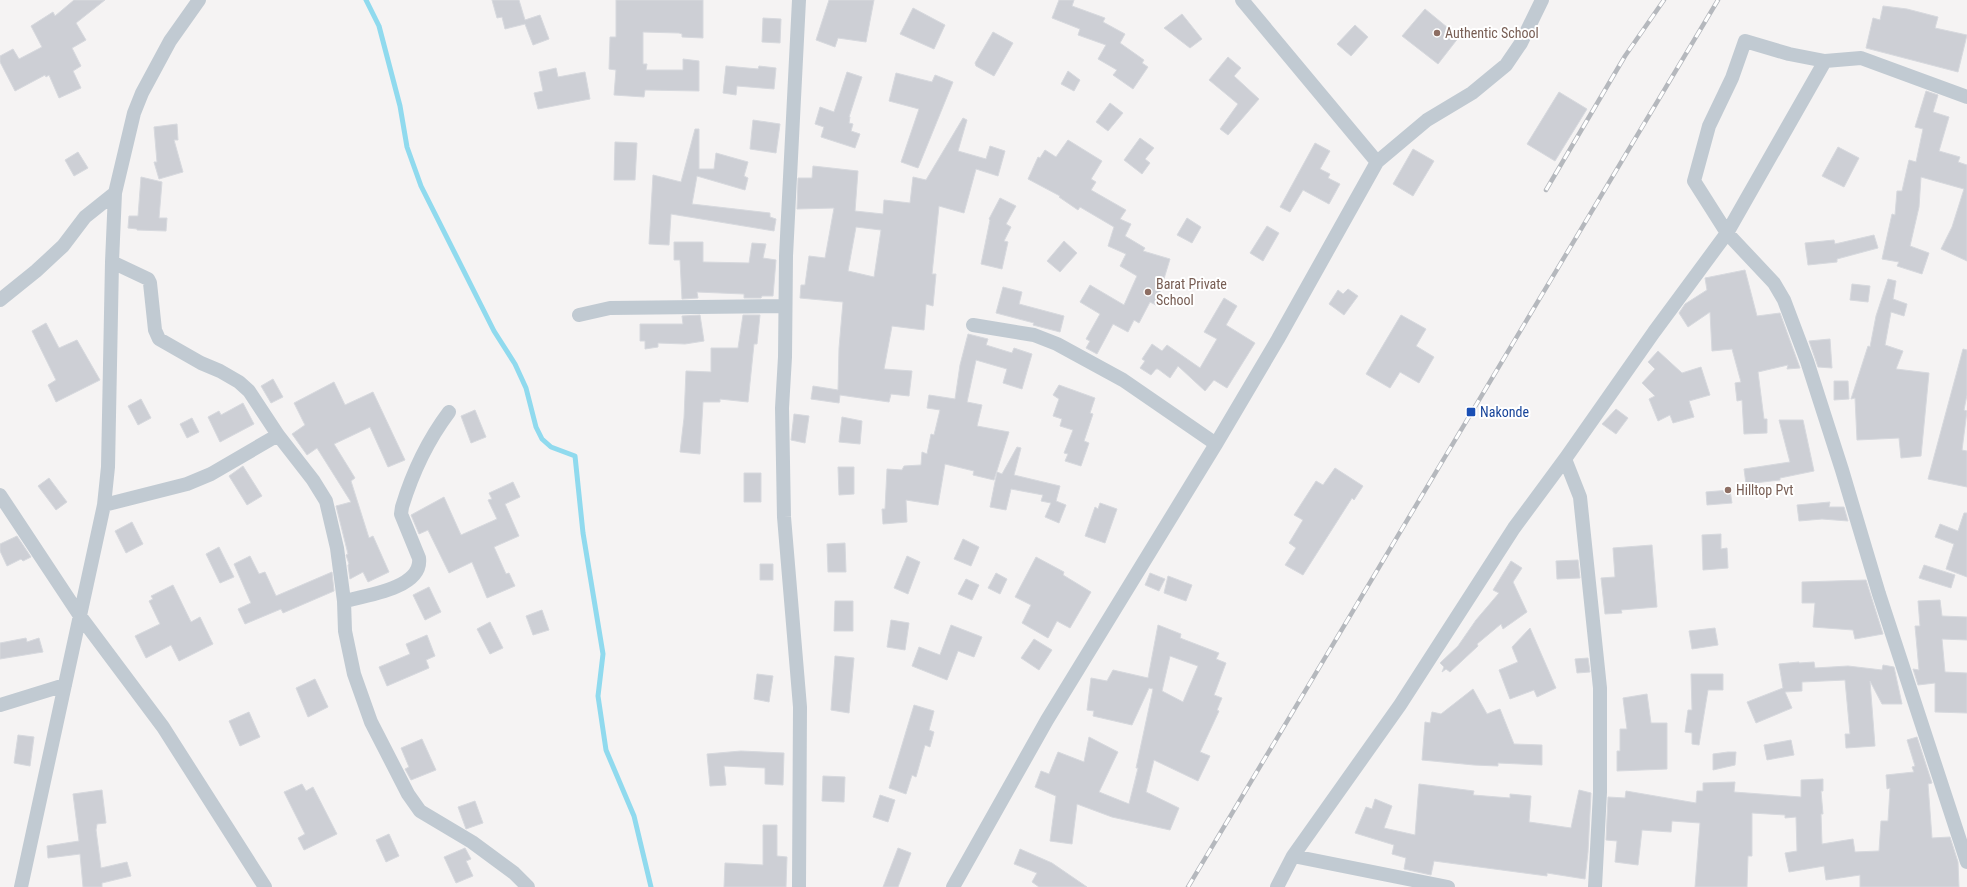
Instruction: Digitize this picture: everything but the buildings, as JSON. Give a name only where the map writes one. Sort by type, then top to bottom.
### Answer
[{"type":"street","points":[[21,887],[104,505],[108,467],[112,262],[115,193],[134,113],[142,93],[170,41],[199,0]]},
{"type":"street","points":[[799,887],[800,707],[784,517],[782,408],[785,357],[785,306],[800,0]]},
{"type":"street","points":[[1242,0],[1377,162]]},
{"type":"street","points":[[953,887],[1047,720],[1216,444],[1285,327],[1377,162],[1427,120],[1472,94],[1506,65],[1521,43],[1542,0]]},
{"type":"street","points":[[1967,97],[1861,58],[1826,61],[1789,54],[1745,41],[1732,78],[1709,126],[1694,181],[1727,233],[1780,291],[1797,333],[1842,470],[1879,594],[1967,862]]},
{"type":"street","points":[[1277,887],[1293,856],[1400,705],[1514,528],[1566,459],[1654,332],[1727,233],[1826,61]]},
{"type":"street","points":[[0,300],[36,271],[63,246],[85,217],[115,193]]},
{"type":"street","points":[[112,262],[148,278],[150,283],[155,330],[159,339],[239,382],[249,391],[278,435],[314,480],[323,494],[330,509],[337,548],[344,601],[345,631],[354,674],[371,722],[408,794],[420,811],[472,842],[514,873],[528,887]]},
{"type":"street","points":[[579,315],[610,308],[785,306]]},
{"type":"street","points":[[973,325],[1034,335],[1057,344],[1123,380],[1216,444]]},
{"type":"street","points":[[344,601],[390,589],[405,582],[417,571],[420,564],[419,558],[401,514],[402,507],[427,448],[438,427],[449,412]]},
{"type":"street","points":[[104,505],[187,484],[211,474],[278,435]]},
{"type":"street","points":[[1566,459],[1580,497],[1600,688],[1600,792],[1595,887]]},
{"type":"street","points":[[0,495],[80,616],[163,727],[264,887]]},
{"type":"street","points":[[0,705],[65,685]]},
{"type":"street","points":[[1293,856],[1448,887]]},
{"type":"waterway","points":[[366,0],[379,26],[400,106],[407,147],[421,186],[494,331],[515,364],[526,388],[536,427],[542,439],[551,447],[575,456],[583,533],[603,654],[598,696],[606,750],[634,816],[651,887]]},
{"type":"railway","points":[[1546,190],[1625,56],[1664,0]]},
{"type":"railway","points":[[1188,887],[1718,0]]},
{"type":"place","name":"Authentic School","points":[[1437,33]]},
{"type":"place","name":"Barat Private School","points":[[1148,292]]},
{"type":"place","name":"Nakonde","points":[[1471,412]]},
{"type":"place","name":"Hilltop Pvt","points":[[1728,490]]}]
